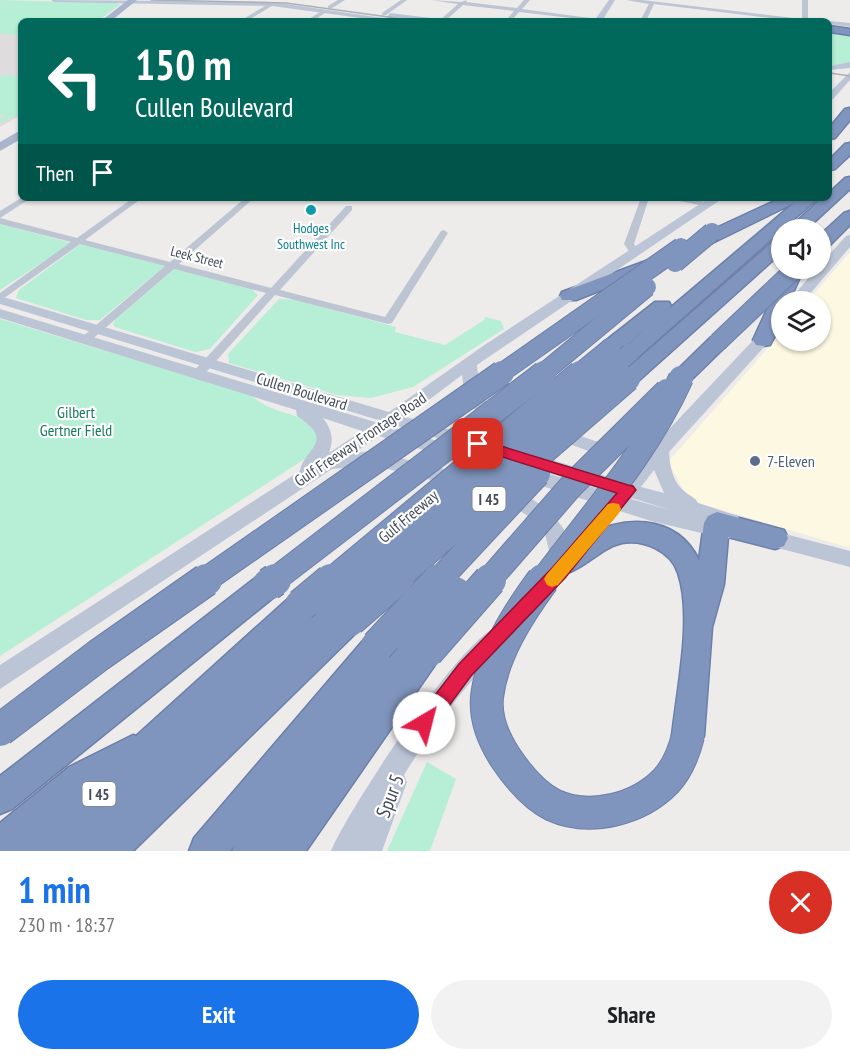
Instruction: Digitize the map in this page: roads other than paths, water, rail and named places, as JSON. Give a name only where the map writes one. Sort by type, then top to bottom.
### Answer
[{"type":"highway","points":[[832,29],[850,32]]},
{"type":"highway","points":[[832,133],[850,112]]},
{"type":"highway","points":[[832,164],[850,147]]},
{"type":"highway","points":[[832,179],[850,163]]},
{"type":"highway","points":[[832,198],[849,183]]},
{"type":"highway","points":[[824,219],[849,183]]},
{"type":"highway","points":[[0,796],[269,584],[551,367],[751,201]]},
{"type":"highway","points":[[570,296],[704,241],[791,201]]},
{"type":"highway","name":"Gulf Freeway","points":[[71,851],[186,739],[621,350],[795,201]]},
{"type":"highway","points":[[808,219],[829,201]]},
{"type":"highway","points":[[831,234],[850,216]]},
{"type":"highway","points":[[0,730],[99,655],[489,381],[681,247],[712,232]]},
{"type":"highway","name":"Gulf Freeway","points":[[40,851],[158,737],[328,612],[628,379],[771,253]]},
{"type":"highway","points":[[250,851],[419,648],[460,610],[572,485],[784,279]]},
{"type":"highway","points":[[763,340],[791,279]]},
{"type":"highway","points":[[681,378],[667,409],[608,498],[548,574],[506,637],[494,665],[487,697],[489,721],[500,750],[525,784],[554,806],[592,814],[636,803],[667,780],[686,746],[688,736],[698,627],[710,584],[717,523],[769,534]]},
{"type":"highway","points":[[207,851],[377,646],[628,379]]},
{"type":"highway","points":[[564,566],[610,536],[623,532],[647,534],[667,542],[678,550],[691,570],[698,627]]},
{"type":"highway","name":"Gulf Freeway","points":[[107,851],[328,612]]},
{"type":"highway","points":[[285,851],[419,648]]},
{"type":"highway","points":[[0,846],[81,779],[158,737]]},
{"type":"main road","points":[[54,0],[276,2],[380,18]]},
{"type":"main road","points":[[599,18],[612,0]]},
{"type":"main road","points":[[109,18],[131,1]]},
{"type":"main road","points":[[126,18],[147,1]]},
{"type":"main road","points":[[832,68],[850,65]]},
{"type":"main road","points":[[832,70],[842,83]]},
{"type":"main road","points":[[0,147],[18,136]]},
{"type":"main road","name":"Gulf Freeway Frontage Road","points":[[0,678],[329,462],[469,364],[713,201]]},
{"type":"main road","points":[[805,291],[849,241]]},
{"type":"main road","name":"Cullen Boulevard","points":[[0,299],[394,418],[623,496],[651,513],[716,530]]},
{"type":"main road","name":"Cullen Boulevard","points":[[0,314],[378,429],[769,534],[850,559]]},
{"type":"main road","points":[[344,851],[411,741],[465,670],[564,566],[660,450],[771,331]]},
{"type":"main road","points":[[469,364],[472,402],[594,447],[660,450]]},
{"type":"main road","points":[[269,396],[315,419],[323,430],[324,449],[298,481]]},
{"type":"main road","points":[[660,450],[666,483],[684,501],[769,534]]},
{"type":"main road","points":[[329,462],[372,458],[498,490],[536,509],[554,529],[564,566]]},
{"type":"main road","name":"Spur 5","points":[[369,851],[411,741]]},
{"type":"street","points":[[314,18],[342,0]]},
{"type":"street","points":[[380,18],[404,0]]},
{"type":"street","points":[[434,0],[582,18]]},
{"type":"street","points":[[511,18],[528,0]]},
{"type":"street","points":[[629,0],[739,10],[766,18]]},
{"type":"street","points":[[805,0],[805,18]]},
{"type":"street","points":[[248,18],[276,2]]},
{"type":"street","points":[[445,18],[464,2]]},
{"type":"street","points":[[644,18],[652,3]]},
{"type":"street","points":[[832,23],[850,25]]},
{"type":"street","points":[[0,215],[22,201]]},
{"type":"street","points":[[0,299],[134,201]]},
{"type":"street","points":[[85,340],[247,201]]},
{"type":"street","points":[[634,252],[629,244],[644,201]]},
{"type":"street","points":[[197,375],[349,208]]},
{"type":"street","name":"Leek Street","points":[[0,221],[388,321],[444,233]]},
{"type":"tram line","points":[[151,0],[286,3],[396,18]]},
{"type":"tram line","points":[[832,73],[850,76]]},
{"type":"place","name":"Hodges Southwest Inc","points":[[311,210]]},
{"type":"place","name":"7-Eleven","points":[[755,461]]},
{"type":"park label","name":"Gilbert Gertner Field","points":[[76,421]]}]
